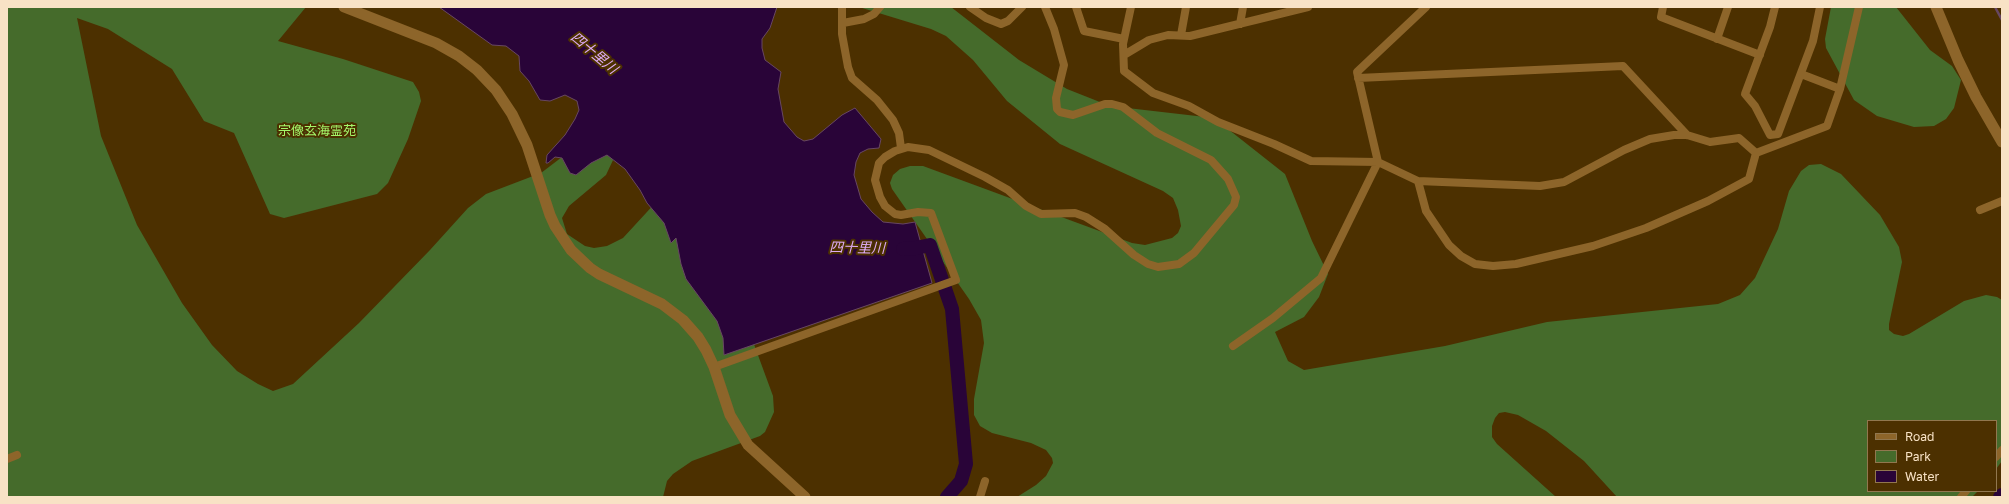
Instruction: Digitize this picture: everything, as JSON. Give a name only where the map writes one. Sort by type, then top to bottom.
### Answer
[{"type":"street","points":[[344,7],[436,43],[459,56],[477,70],[496,90],[512,114],[527,144],[550,215],[555,226],[571,250],[590,268],[599,274],[647,296],[671,310],[683,320],[698,338],[714,367],[730,415],[748,445],[805,497]]},
{"type":"street","points":[[842,7],[842,34],[848,67],[852,78],[877,100],[893,120],[899,133],[901,148]]},
{"type":"street","points":[[843,22],[864,19],[874,14],[880,7]]},
{"type":"street","points":[[970,7],[986,18],[1001,24],[1008,21],[1022,7]]},
{"type":"street","points":[[714,367],[956,280],[931,213],[918,212],[901,215],[895,214],[885,206],[880,198],[875,180],[879,163],[884,157],[901,148],[919,147],[945,157],[1008,190],[1026,206],[1041,214],[1075,214],[1086,217],[1105,229],[1134,255],[1148,264],[1158,267],[1179,264],[1194,253],[1234,205],[1236,197],[1228,179],[1211,160],[1157,133],[1123,107],[1112,104],[1104,104],[1073,115],[1057,110],[1056,98],[1064,65],[1054,30],[1045,7]]},
{"type":"street","points":[[1076,7],[1084,31],[1124,39]]},
{"type":"street","points":[[1131,7],[1124,39],[1124,71],[1145,89],[1189,106],[1218,122],[1274,144],[1311,161],[1378,162],[1418,181],[1540,186],[1564,182],[1624,150],[1650,139],[1674,135],[1687,135],[1710,142],[1739,138],[1756,153]]},
{"type":"street","points":[[1181,35],[1186,7]]},
{"type":"street","points":[[1240,24],[1243,7]]},
{"type":"street","points":[[1124,55],[1149,40],[1168,35],[1190,36],[1308,7]]},
{"type":"street","points":[[1233,346],[1278,313],[1321,278],[1378,162],[1357,72],[1426,7]]},
{"type":"street","points":[[1663,7],[1661,17],[1760,55]]},
{"type":"street","points":[[1717,39],[1728,7]]},
{"type":"street","points":[[1775,7],[1770,27],[1745,94],[1755,106],[1770,135],[1778,134],[1813,41],[1820,7]]},
{"type":"street","points":[[1756,153],[1827,126],[1840,89],[1859,7]]},
{"type":"street","points":[[1936,7],[1973,91],[2002,142]]},
{"type":"street","points":[[1358,78],[1623,66],[1687,135]]},
{"type":"street","points":[[1801,74],[1840,89]]},
{"type":"street","points":[[1418,181],[1422,201],[1430,217],[1449,245],[1460,256],[1475,264],[1493,266],[1516,264],[1606,241],[1646,228],[1750,179],[1756,153]]},
{"type":"street","points":[[1980,210],[2002,201]]},
{"type":"street","points":[[7,459],[17,455]]},
{"type":"street","points":[[980,497],[985,482]]},
{"type":"green space","name":"宗像玄海霊苑","points":[[7,7],[306,7],[278,41],[343,59],[413,82],[419,92],[421,101],[408,139],[388,183],[377,194],[284,218],[270,214],[234,133],[204,121],[172,69],[108,29],[77,18],[101,136],[137,225],[182,303],[212,345],[237,371],[258,384],[273,391],[293,384],[359,323],[430,250],[468,208],[486,194],[541,173],[562,157],[587,143],[614,158],[606,175],[569,206],[562,218],[567,234],[585,246],[594,248],[607,246],[623,238],[681,175],[748,328],[773,396],[774,412],[765,432],[760,436],[692,461],[673,474],[667,481],[663,497],[7,497]]},
{"type":"green space","points":[[859,7],[951,7],[1019,60],[1067,89],[1110,106],[1214,118],[1285,174],[1312,241],[1328,274],[1319,297],[1304,317],[1275,332],[1288,361],[1304,370],[1445,346],[1547,322],[1718,304],[1740,295],[1755,278],[1778,229],[1789,191],[1801,171],[1809,165],[1821,164],[1841,174],[1880,215],[1899,247],[1902,262],[1889,324],[1889,330],[1894,334],[1903,336],[1909,334],[1964,301],[1986,295],[1997,297],[2002,300],[2002,461],[1997,468],[1997,420],[1867,420],[1867,492],[1977,492],[1972,497],[1617,497],[1584,461],[1546,431],[1518,415],[1505,412],[1499,413],[1495,418],[1492,426],[1492,437],[1497,444],[1556,497],[1017,497],[1036,485],[1046,476],[1053,463],[1052,458],[1046,450],[1031,443],[992,433],[980,426],[974,415],[974,399],[984,343],[981,320],[969,299],[892,189],[890,183],[893,175],[900,169],[910,166],[923,166],[1132,243],[1145,245],[1172,238],[1178,233],[1181,226],[1178,210],[1173,198],[1163,191],[1060,144],[1007,101],[973,60],[946,36],[931,29]]},
{"type":"green space","points":[[1831,7],[1896,7],[1930,50],[1952,66],[1961,80],[1954,108],[1946,119],[1934,126],[1914,127],[1877,116],[1854,100],[1826,48],[1825,39]]},
{"type":"water","points":[[439,7],[777,7],[770,28],[762,39],[762,48],[765,60],[781,72],[778,89],[784,122],[797,137],[804,141],[813,139],[842,115],[855,108],[881,139],[879,148],[868,149],[860,153],[856,162],[854,175],[861,199],[883,222],[903,224],[915,222],[932,283],[724,355],[723,338],[717,321],[686,279],[681,264],[676,238],[671,243],[664,223],[647,203],[625,169],[607,155],[591,163],[576,175],[570,173],[562,158],[555,157],[546,163],[547,155],[565,135],[575,119],[579,110],[577,101],[565,95],[550,101],[540,100],[529,81],[520,71],[519,56],[506,46],[492,45]]},
{"type":"waterway","points":[[1995,7],[2002,20]]},
{"type":"waterway","name":"四十里川","points":[[903,249],[930,245],[952,309],[966,464],[961,481],[947,497]]}]
